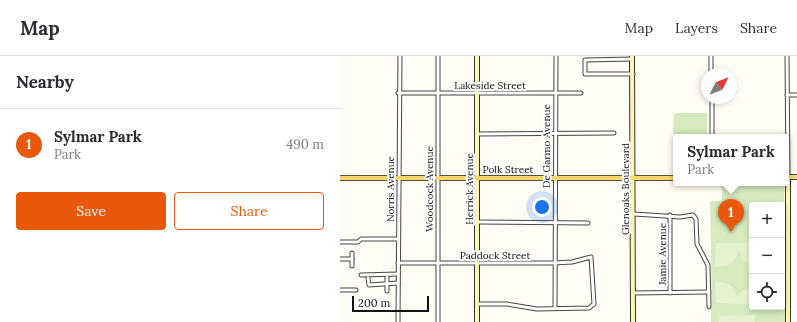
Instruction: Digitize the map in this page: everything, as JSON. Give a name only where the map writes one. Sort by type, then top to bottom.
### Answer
[{"type":"main road","name":"Polk Street","points":[[340,178],[673,178]]},
{"type":"street","name":"Norris Avenue","points":[[398,322],[398,93],[400,56]]},
{"type":"street","name":"Woodcock Avenue","points":[[438,56],[438,322]]},
{"type":"street","name":"Herrick Avenue","points":[[477,56],[477,322]]},
{"type":"street","name":"De Garmo Avenue","points":[[555,308],[554,93],[556,56]]},
{"type":"street","points":[[711,56],[711,68]]},
{"type":"street","points":[[787,56],[787,134]]},
{"type":"street","points":[[632,58],[586,60],[585,74],[632,74]]},
{"type":"street","name":"Glenoaks Boulevard","points":[[632,58],[634,214],[633,322]]},
{"type":"street","name":"Lakeside Street","points":[[398,93],[581,93]]},
{"type":"street","points":[[787,95],[797,94]]},
{"type":"street","points":[[712,104],[712,134]]},
{"type":"street","points":[[477,134],[614,134]]},
{"type":"street","points":[[787,186],[788,322]]},
{"type":"street","points":[[634,214],[680,216],[693,215],[696,219],[697,244],[708,265],[709,307]]},
{"type":"street","name":"Jamie Avenue","points":[[670,215],[670,293]]},
{"type":"street","points":[[477,222],[588,223]]},
{"type":"street","points":[[340,242],[358,242],[360,239],[398,239]]},
{"type":"street","points":[[352,252],[352,266]]},
{"type":"street","name":"Paddock Street","points":[[398,263],[554,263],[572,262],[591,257],[594,304],[589,308],[555,308]]},
{"type":"street","points":[[340,259],[352,259]]},
{"type":"street","points":[[361,275],[398,274]]},
{"type":"street","points":[[387,277],[387,291]]},
{"type":"street","points":[[368,278],[368,290]]},
{"type":"street","points":[[368,284],[398,283]]},
{"type":"street","points":[[340,290],[356,290]]},
{"type":"street","points":[[633,293],[709,292]]},
{"type":"street","points":[[477,304],[506,304],[537,309],[555,308]]},
{"type":"green space","points":[[674,113],[707,113],[707,134],[673,134]]},
{"type":"green space","points":[[722,186],[784,186],[784,202],[749,202],[749,310],[785,310],[785,322],[711,322],[710,201],[722,201]]},
{"type":"green space","points":[[716,243],[749,243],[749,265],[743,260],[739,250],[733,261],[724,266],[715,267]]},
{"type":"green space","points":[[715,282],[722,282],[732,286],[736,296],[743,290],[749,289],[749,304],[716,303]]},
{"type":"green space","points":[[755,315],[755,322],[719,322],[719,316]]},
{"type":"place","name":"Sylmar Park","points":[[731,232]]}]
